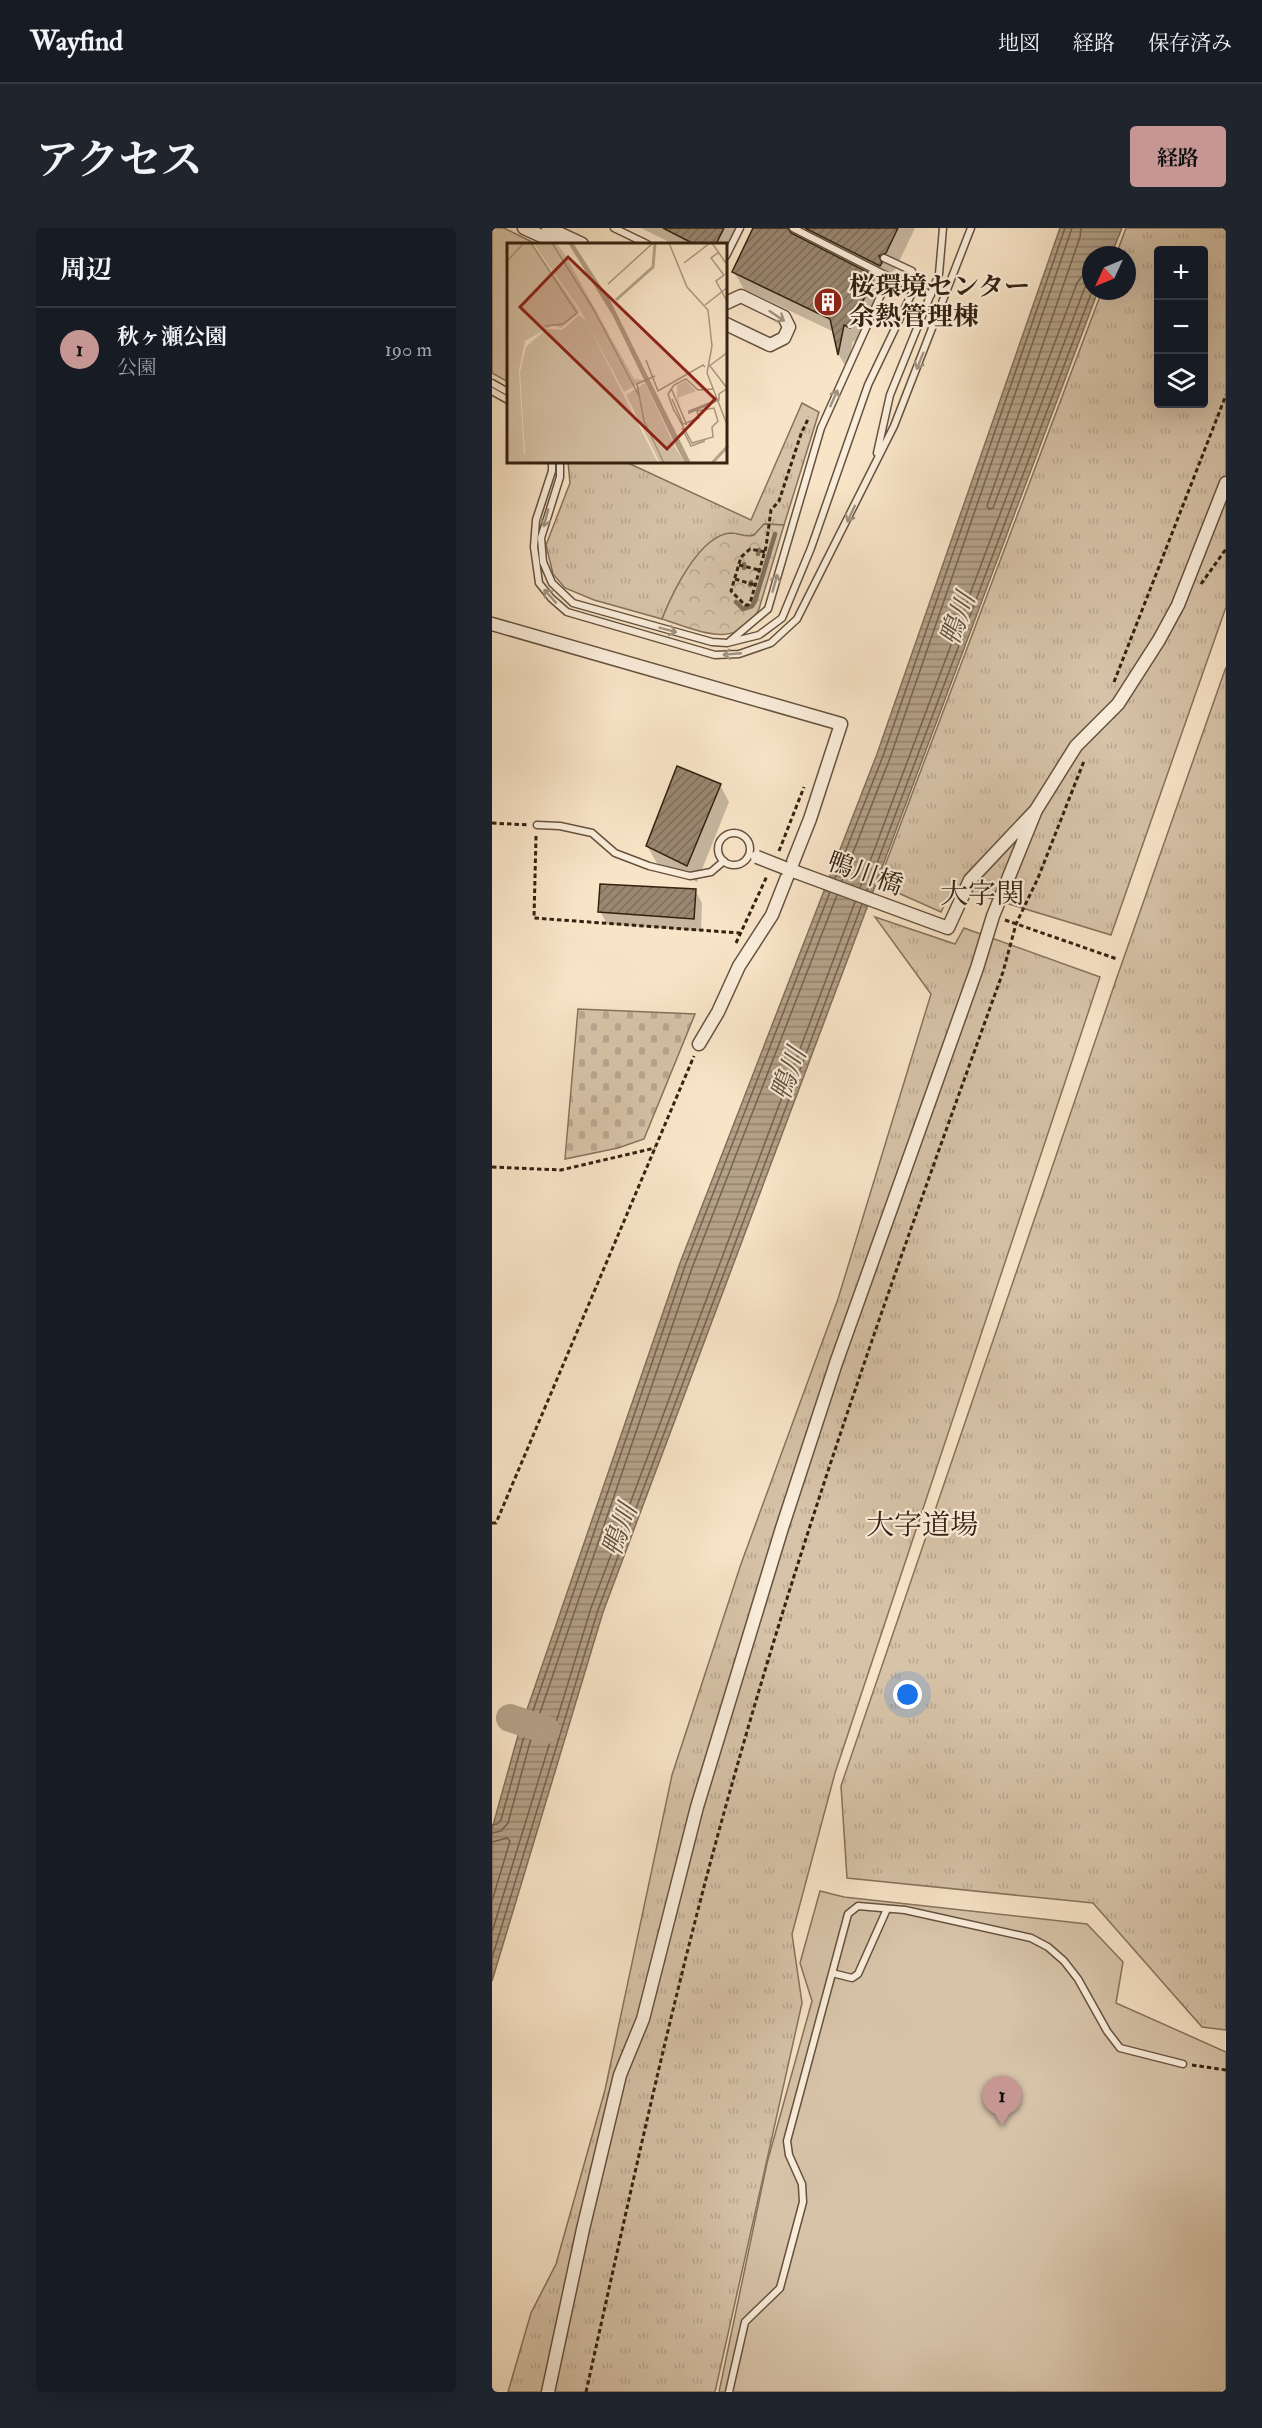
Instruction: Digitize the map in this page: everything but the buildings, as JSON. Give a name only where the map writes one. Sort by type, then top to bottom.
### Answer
[{"type":"street","points":[[524,228],[557,243]]},
{"type":"street","points":[[548,228],[580,243]]},
{"type":"street","points":[[728,302],[741,296],[784,317],[789,327],[784,338],[770,345],[728,325]]},
{"type":"street","points":[[548,2392],[583,2229],[620,2075],[643,2019],[697,1807],[782,1528],[836,1364],[977,968],[993,916],[1036,810],[1076,746],[1118,704],[1159,640],[1178,605],[1226,483]]},
{"type":"street","points":[[492,624],[841,724],[810,819],[772,915],[739,966],[718,1012],[699,1044]]},
{"type":"street","name":"鴨川橋","points":[[753,856],[948,928],[970,880],[1036,810]]},
{"type":"lane","points":[[614,228],[645,243]]},
{"type":"lane","points":[[728,252],[740,228]]},
{"type":"lane","points":[[793,228],[931,296]]},
{"type":"lane","points":[[876,461],[890,395],[939,274],[943,228]]},
{"type":"lane","points":[[552,464],[552,471],[536,520],[534,548],[539,583],[567,612],[715,655],[739,654],[771,643],[797,619],[894,426],[971,228]]},
{"type":"lane","points":[[560,464],[560,477],[541,538],[543,562],[552,583],[573,603],[669,631],[727,643],[759,634],[782,618],[811,548],[868,385],[912,293],[912,271],[884,258]]},
{"type":"lane","points":[[727,643],[768,609],[821,428],[889,277]]},
{"type":"lane","points":[[492,382],[507,391]]},
{"type":"lane","points":[[492,391],[507,399]]},
{"type":"lane","points":[[537,825],[560,826],[592,833],[615,853],[649,866],[690,876],[711,872],[724,861]]},
{"type":"lane","points":[[731,833],[746,838],[753,856],[738,864],[728,864],[724,861],[718,853],[719,843],[731,833]]},
{"type":"lane","points":[[729,2392],[745,2322],[780,2288],[803,2202],[802,2184],[789,2155],[787,2141],[848,1914],[858,1906],[905,1910],[1030,1938],[1048,1947],[1078,1979],[1107,2031],[1120,2048],[1183,2064]]},
{"type":"lane","points":[[832,1973],[852,1978],[858,1974],[887,1909]]},
{"type":"path","points":[[1111,691],[1226,395]]},
{"type":"path","points":[[761,552],[750,549],[745,552],[742,566],[731,591],[734,596],[748,605],[752,584],[757,579],[759,571],[761,552],[766,546],[771,510],[779,501],[801,434],[809,417]]},
{"type":"path","points":[[742,566],[759,571]]},
{"type":"path","points":[[735,579],[752,584]]},
{"type":"path","points":[[586,2392],[647,2112],[690,1941],[734,1775],[798,1562],[845,1416],[1003,972],[1016,924],[1038,878],[1087,754]]},
{"type":"path","points":[[777,855],[806,782]]},
{"type":"path","points":[[492,823],[537,825],[534,918],[740,933]]},
{"type":"path","points":[[735,947],[768,874]]},
{"type":"path","points":[[993,916],[1117,959]]},
{"type":"path","points":[[492,1522],[496,1523],[501,1512],[699,1044]]},
{"type":"path","points":[[492,1167],[561,1170],[655,1148]]},
{"type":"path","points":[[1183,2064],[1226,2070]]},
{"type":"green space","points":[[492,228],[504,228],[534,243],[507,243],[507,381],[492,373]]},
{"type":"green space","points":[[1126,228],[1226,228],[1226,607],[1111,935],[953,887],[941,912],[878,884],[1099,300],[1136,300],[1136,246],[1119,246]]},
{"type":"green space","points":[[802,403],[819,412],[784,525],[764,524],[757,533],[750,537],[718,537],[684,574],[662,619],[594,600],[565,588],[553,574],[546,545],[570,483],[568,464],[630,464],[751,520]]},
{"type":"green space","points":[[764,524],[784,525],[759,609],[750,622],[740,630],[728,634],[716,634],[662,619],[688,567],[708,544],[719,536],[731,533],[754,535]]},
{"type":"green space","points":[[1226,667],[1226,2030],[1202,2027],[1093,1903],[847,1878],[841,1786],[1116,980]]},
{"type":"green space","points":[[875,917],[955,944],[964,928],[1100,977],[835,1773],[792,1934],[802,2003],[715,2392],[508,2392],[531,2313],[556,2264],[605,2090],[672,1775],[741,1564],[838,1299],[931,994]]},
{"type":"green space","points":[[578,1009],[695,1014],[644,1139],[618,1148],[565,1159]]},
{"type":"green space","points":[[820,1891],[844,1897],[1087,1924],[1123,1962],[1116,2003],[1226,2052],[1226,2392],[719,2392],[767,2163],[812,2001],[800,1963]]},
{"type":"water","name":"鴨川","points":[[1060,228],[1122,228],[1115,246],[1082,246],[1082,300],[1095,300],[603,1612],[492,1981],[492,1829],[517,1739],[680,1263],[877,754]]},
{"type":"waterway","points":[[736,602],[743,609],[752,606],[755,601],[775,534]]},
{"type":"waterway","points":[[758,554],[759,550]]},
{"type":"waterway","points":[[510,1718],[546,1730]]},
{"type":"place","name":"桜環境センター 余熱管理棟","points":[[828,302]]},
{"type":"place","name":"秋ヶ瀬公園","points":[[1002,2126]]},
{"type":"district","name":"大字関","points":[[982,894]]},
{"type":"district","name":"大字道場","points":[[922,1525]]}]
